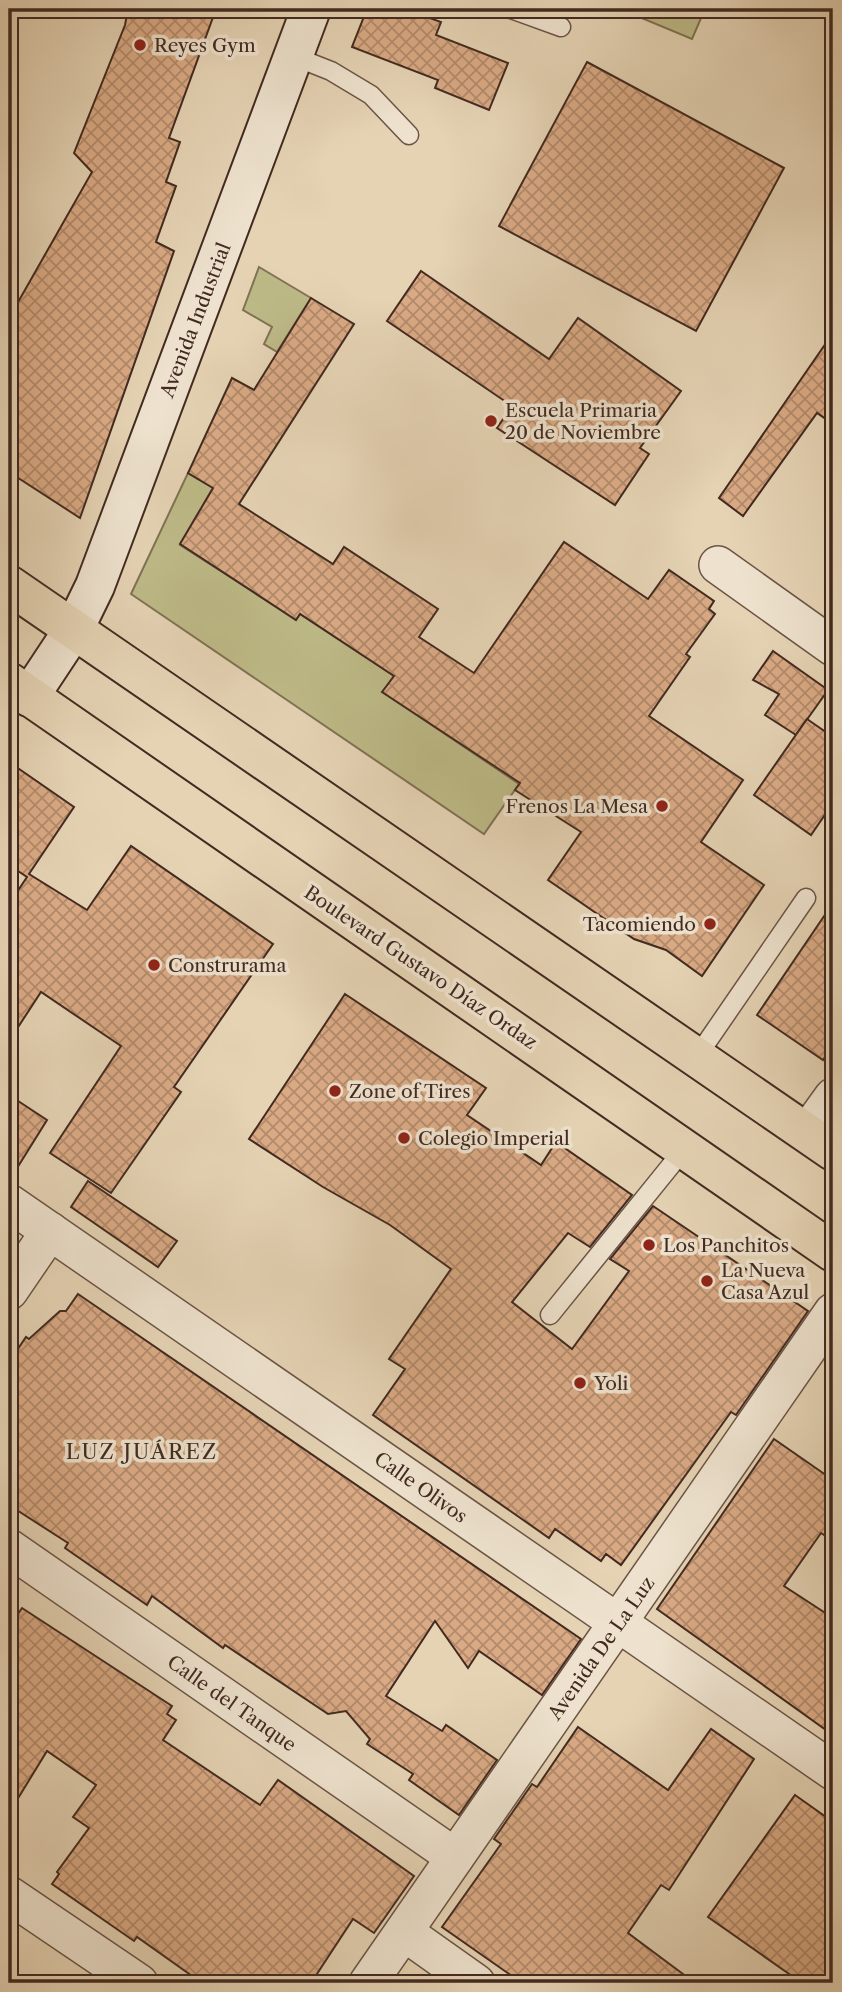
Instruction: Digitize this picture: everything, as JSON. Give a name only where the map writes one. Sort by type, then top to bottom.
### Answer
[{"type":"main road","points":[[9,585],[820,1142]]},
{"type":"main road","name":"Boulevard Gustavo Díaz Ordaz","points":[[16,695],[685,1148],[833,1252]]},
{"type":"street","name":"Avenida Industrial","points":[[16,695],[74,629],[95,586],[311,9]]},
{"type":"street","points":[[718,565],[833,647]]},
{"type":"street","points":[[820,1142],[833,1097]]},
{"type":"street","name":"Calle Olivos","points":[[9,1203],[833,1771]]},
{"type":"street","points":[[9,1291],[50,1231]]},
{"type":"street","name":"Avenida De La Luz","points":[[368,1983],[833,1312]]},
{"type":"street","name":"Calle del Tanque","points":[[9,1548],[455,1857]]},
{"type":"street","points":[[9,1895],[139,1983]]},
{"type":"street","points":[[404,1932],[477,1983]]},
{"type":"lane","points":[[511,9],[561,27]]},
{"type":"lane","points":[[293,56],[331,71],[371,95],[409,135]]},
{"type":"lane","points":[[695,1058],[806,898]]},
{"type":"lane","points":[[550,1315],[685,1148]]},
{"type":"shaded area","points":[[620,9],[705,9],[692,39]]},
{"type":"shaded area","points":[[259,267],[311,298],[277,352],[264,344],[272,327],[243,310]]},
{"type":"shaded area","points":[[188,473],[213,488],[180,545],[296,619],[300,614],[394,676],[383,692],[519,784],[484,834],[131,594]]},
{"type":"building","points":[[128,9],[216,9],[169,138],[180,142],[166,182],[176,186],[156,242],[174,251],[80,518],[9,472],[9,318],[92,172],[74,153],[125,25]]},
{"type":"building","points":[[367,9],[405,9],[441,22],[436,35],[508,63],[489,110],[435,88],[438,80],[352,47]]},
{"type":"building","points":[[587,62],[784,168],[696,331],[499,226]]},
{"type":"building","points":[[421,271],[549,359],[578,318],[681,391],[640,448],[649,454],[615,505],[497,428],[512,406],[387,321]]},
{"type":"building","points":[[311,298],[354,324],[239,504],[333,564],[344,547],[438,609],[419,637],[474,673],[564,542],[648,599],[669,570],[714,601],[709,609],[715,614],[686,654],[690,657],[649,716],[743,780],[701,842],[764,885],[702,976],[666,950],[634,939],[548,880],[581,832],[515,790],[520,783],[382,692],[394,676],[300,614],[296,620],[180,544],[213,488],[188,473],[232,378],[254,390]]},
{"type":"building","points":[[833,333],[833,424],[817,413],[743,516],[719,498]]},
{"type":"building","points":[[773,651],[828,690],[796,735],[765,715],[779,694],[753,680]]},
{"type":"building","points":[[807,719],[833,737],[833,803],[811,835],[754,795]]},
{"type":"building","points":[[9,762],[74,807],[29,874],[87,910],[131,846],[273,944],[174,1087],[181,1092],[111,1193],[50,1153],[121,1046],[41,992],[9,1041],[9,904],[27,877],[9,865]]},
{"type":"building","points":[[833,903],[833,1045],[823,1060],[757,1015]]},
{"type":"building","points":[[345,994],[486,1088],[467,1115],[541,1165],[556,1142],[632,1195],[590,1247],[568,1233],[512,1302],[572,1349],[629,1271],[610,1259],[653,1206],[808,1311],[736,1415],[731,1412],[621,1565],[606,1554],[601,1561],[555,1529],[549,1538],[373,1415],[405,1369],[389,1359],[451,1269],[390,1225],[323,1187],[249,1139]]},
{"type":"building","points":[[9,1095],[47,1120],[9,1181]]},
{"type":"building","points":[[88,1181],[177,1241],[158,1267],[71,1207]]},
{"type":"building","points":[[78,1294],[581,1639],[542,1695],[479,1651],[468,1668],[435,1621],[386,1696],[442,1731],[446,1725],[497,1760],[459,1815],[409,1780],[413,1774],[367,1744],[370,1739],[346,1711],[328,1714],[225,1645],[223,1648],[152,1596],[147,1605],[65,1548],[68,1543],[9,1505],[9,1362],[26,1337],[29,1339],[60,1311],[66,1311]]},
{"type":"building","points":[[774,1439],[833,1480],[833,1541],[821,1533],[784,1586],[833,1618],[833,1735],[657,1609]]},
{"type":"building","points":[[22,1608],[172,1706],[167,1714],[176,1720],[163,1740],[260,1805],[278,1780],[414,1876],[374,1933],[353,1919],[311,1983],[202,1983],[137,1937],[134,1941],[52,1884],[59,1874],[57,1872],[89,1828],[73,1817],[96,1785],[47,1751],[9,1813],[9,1679],[18,1664],[9,1657],[9,1627]]},
{"type":"building","points":[[578,1727],[668,1790],[711,1729],[754,1759],[669,1890],[661,1885],[628,1933],[695,1983],[522,1983],[442,1927],[501,1844],[494,1839],[532,1784],[537,1787]]},
{"type":"building","points":[[795,1795],[833,1822],[833,1983],[802,1983],[708,1917]]},
{"type":"place","name":"Reyes Gym","points":[[140,45]]},
{"type":"place","name":"Escuela Primaria 20 de Noviembre","points":[[491,421]]},
{"type":"place","name":"Frenos La Mesa","points":[[662,806]]},
{"type":"place","name":"Tacomiendo","points":[[710,924]]},
{"type":"place","name":"Construrama","points":[[154,965]]},
{"type":"place","name":"Zone of Tires","points":[[335,1091]]},
{"type":"place","name":"Colegio Imperial","points":[[404,1138]]},
{"type":"place","name":"Los Panchitos","points":[[649,1245]]},
{"type":"place","name":"La Nueva Casa Azul","points":[[707,1281]]},
{"type":"place","name":"Yoli","points":[[580,1383]]},
{"type":"district","name":"LUZ JUÁREZ","points":[[142,1452]]}]
